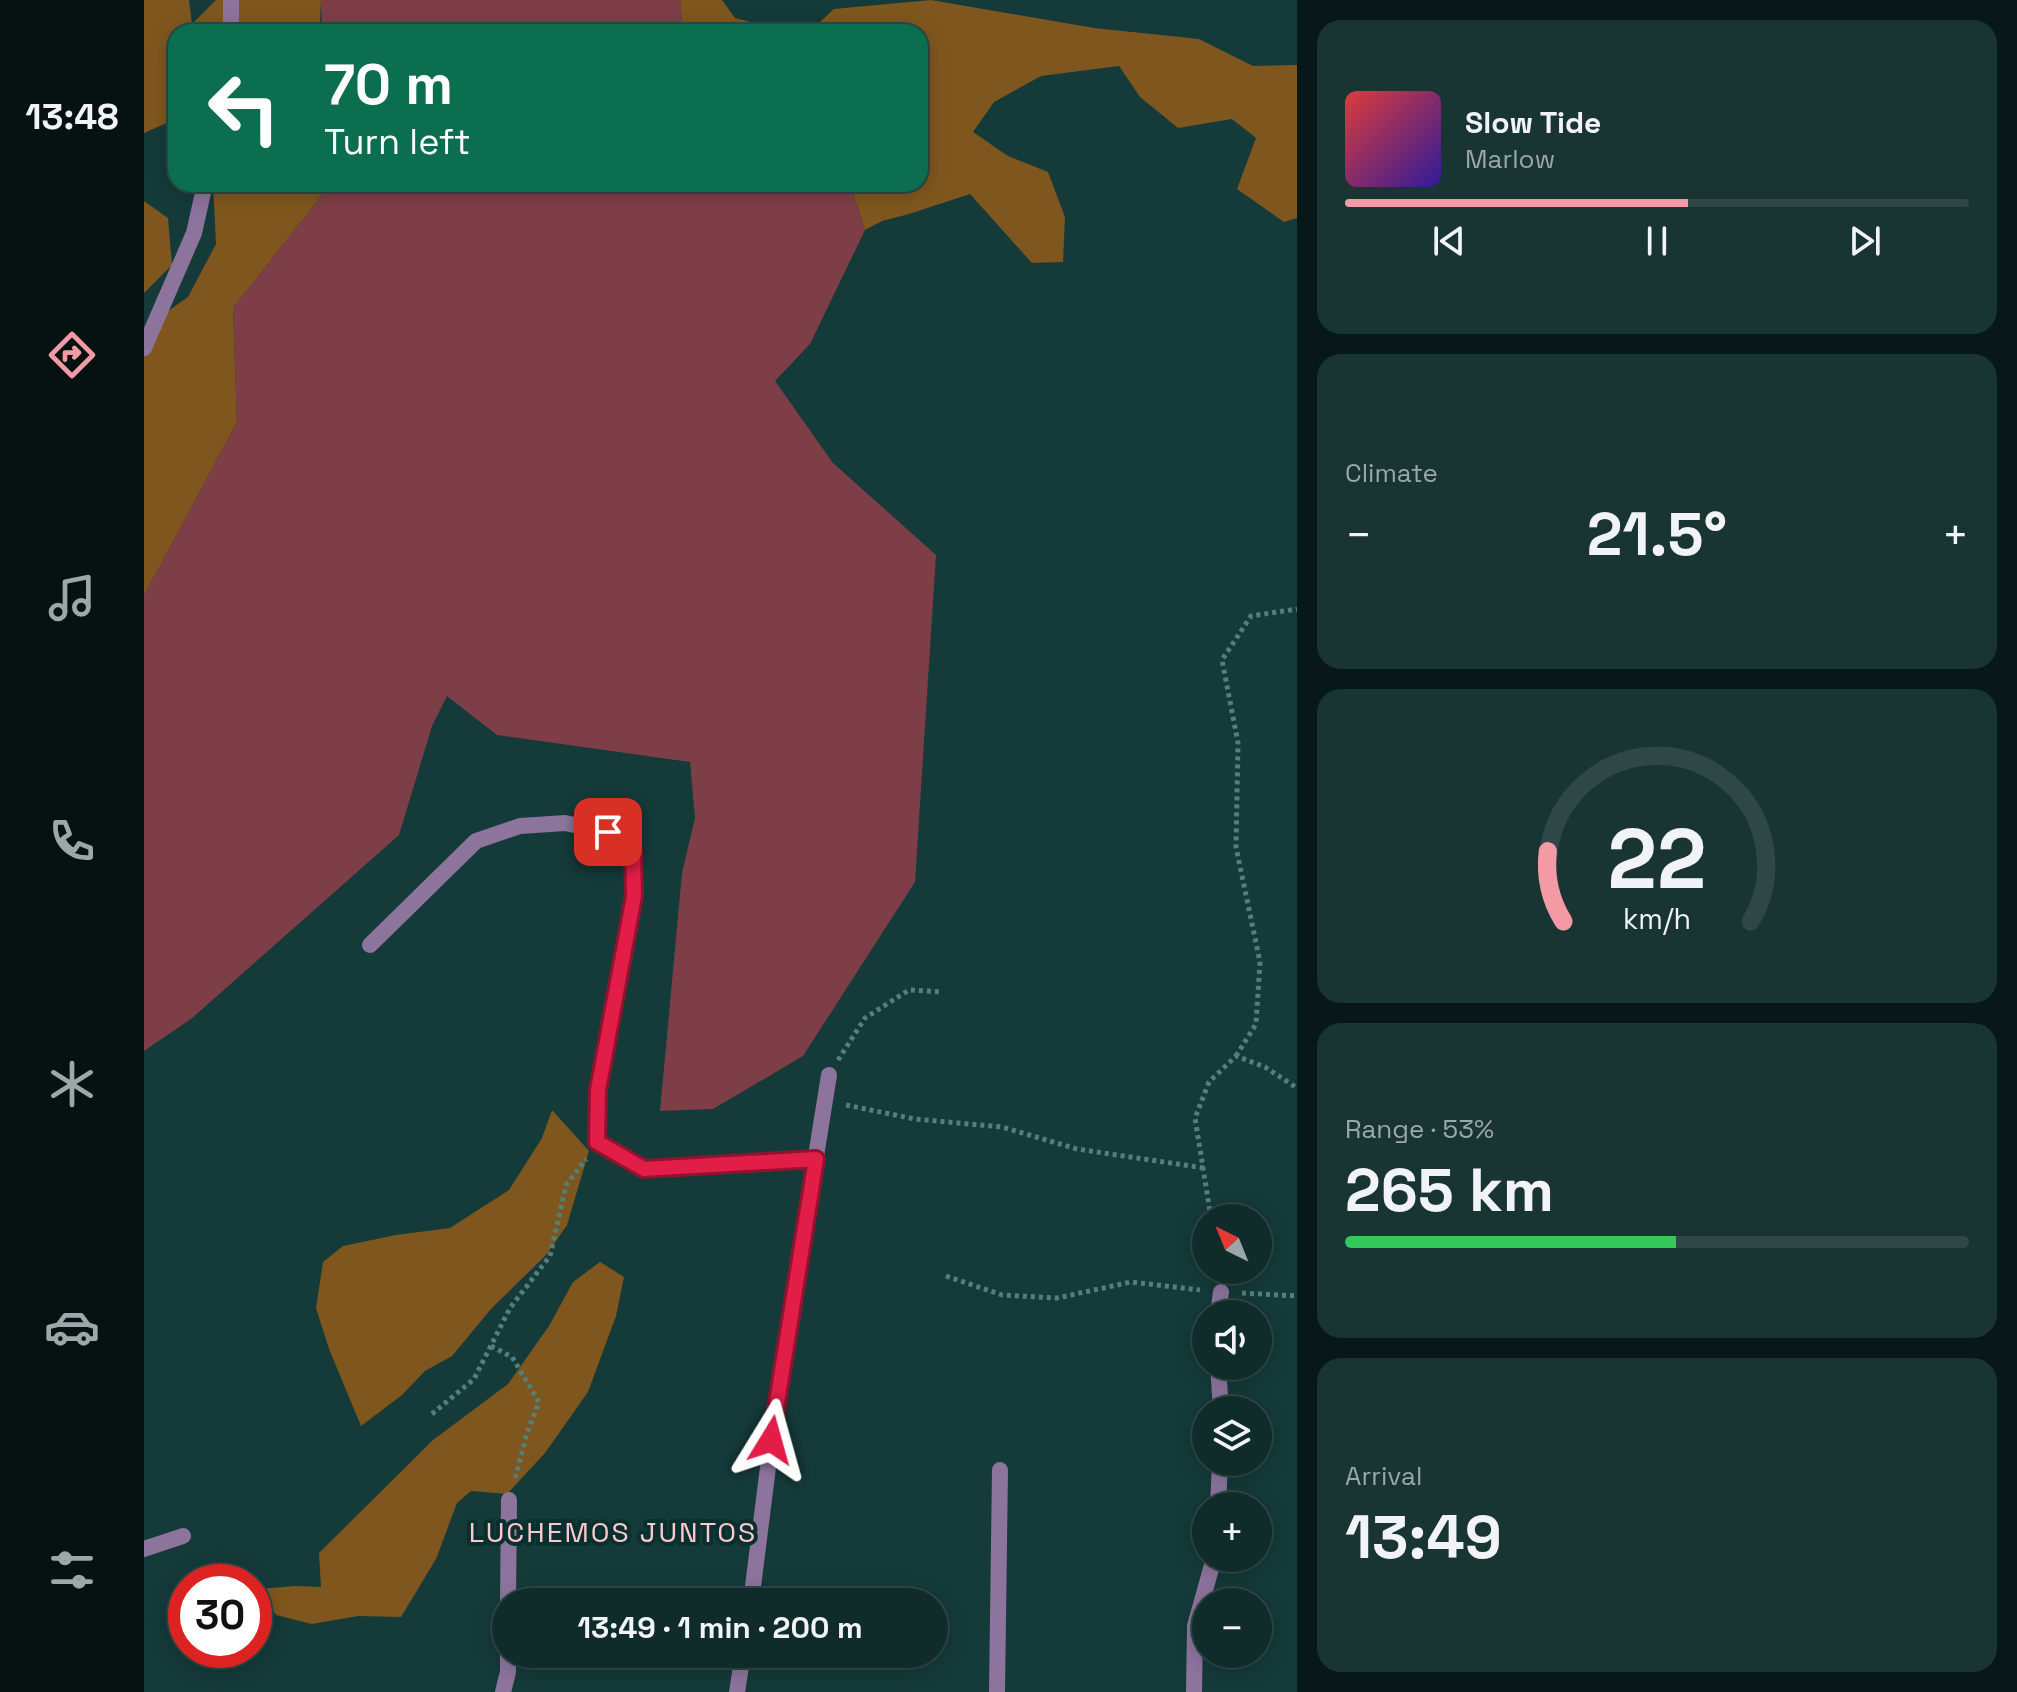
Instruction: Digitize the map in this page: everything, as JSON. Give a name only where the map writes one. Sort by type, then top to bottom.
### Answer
[{"type":"street","points":[[231,0],[231,24]]},
{"type":"street","points":[[144,348],[194,233],[203,192]]},
{"type":"street","points":[[370,945],[476,841],[520,826],[565,823],[608,832],[633,852],[634,896],[598,1090],[597,1142],[644,1169],[816,1159]]},
{"type":"street","points":[[753,1588],[775,1412],[829,1075]]},
{"type":"street","points":[[1220,1300],[1221,1292]]},
{"type":"street","points":[[997,1692],[1000,1470]]},
{"type":"street","points":[[508,1588],[509,1500]]},
{"type":"street","points":[[144,1549],[183,1536]]},
{"type":"street","points":[[1194,1692],[1195,1626],[1210,1572]]},
{"type":"street","points":[[503,1692],[508,1668]]},
{"type":"street","points":[[737,1692],[741,1668]]},
{"type":"path","points":[[1209,1204],[1195,1118],[1209,1082],[1236,1056],[1256,1024],[1260,962],[1236,847],[1238,743],[1222,660],[1251,616],[1297,609]]},
{"type":"path","points":[[829,1075],[865,1018],[909,990],[942,992]]},
{"type":"path","points":[[1236,1056],[1265,1067],[1297,1088]]},
{"type":"path","points":[[825,1101],[915,1119],[1002,1127],[1077,1149],[1204,1168]]},
{"type":"path","points":[[432,1414],[474,1379],[510,1308],[550,1256],[566,1185],[599,1143]]},
{"type":"path","points":[[946,1276],[1002,1295],[1057,1298],[1131,1282],[1221,1292],[1297,1296]]},
{"type":"path","points":[[491,1346],[512,1357],[539,1402],[527,1433],[509,1500]]},
{"type":"shaded area","points":[[144,0],[189,0],[192,24],[168,24],[168,122],[144,133]]},
{"type":"shaded area","points":[[216,0],[321,0],[320,24],[192,24]]},
{"type":"shaded area","points":[[321,0],[680,0],[682,24],[322,24]]},
{"type":"shaded area","points":[[680,0],[722,0],[735,18],[759,24],[682,24]]},
{"type":"shaded area","points":[[931,0],[1094,28],[1199,39],[1253,66],[1297,65],[1297,218],[1284,222],[1237,189],[1256,138],[1232,119],[1178,128],[1140,97],[1119,66],[1041,76],[994,102],[973,132],[1008,156],[1048,172],[1065,217],[1063,262],[1032,263],[970,194],[882,221],[865,230],[853,192],[928,192],[928,24],[818,24],[834,9]]},
{"type":"shaded area","points":[[213,192],[325,192],[233,308],[237,422],[144,596],[144,328],[188,297],[216,244]]},
{"type":"shaded area","points":[[325,192],[853,192],[865,230],[810,344],[775,381],[833,463],[936,555],[915,882],[803,1056],[713,1109],[660,1111],[682,873],[695,818],[690,762],[497,735],[447,696],[432,726],[399,835],[191,1019],[144,1051],[144,596],[237,422],[233,308]]},
{"type":"shaded area","points":[[144,201],[168,218],[172,265],[144,293]]},
{"type":"shaded area","points":[[552,1110],[589,1151],[567,1225],[547,1254],[491,1309],[452,1356],[425,1371],[402,1395],[361,1426],[329,1349],[316,1308],[323,1262],[343,1246],[450,1228],[509,1190],[542,1138]]},
{"type":"shaded area","points":[[600,1262],[624,1277],[616,1316],[588,1392],[545,1453],[507,1494],[471,1491],[457,1503],[436,1559],[401,1617],[358,1616],[312,1624],[276,1615],[272,1608],[272,1588],[321,1587],[319,1553],[433,1440],[508,1384],[549,1326],[573,1282]]},
{"type":"district","name":"LUCHEMOS JUNTOS","points":[[613,1532]]},
{"type":"route","points":[[608,832],[633,852],[634,896],[598,1090],[597,1142],[644,1169],[816,1159],[771,1440]]}]
